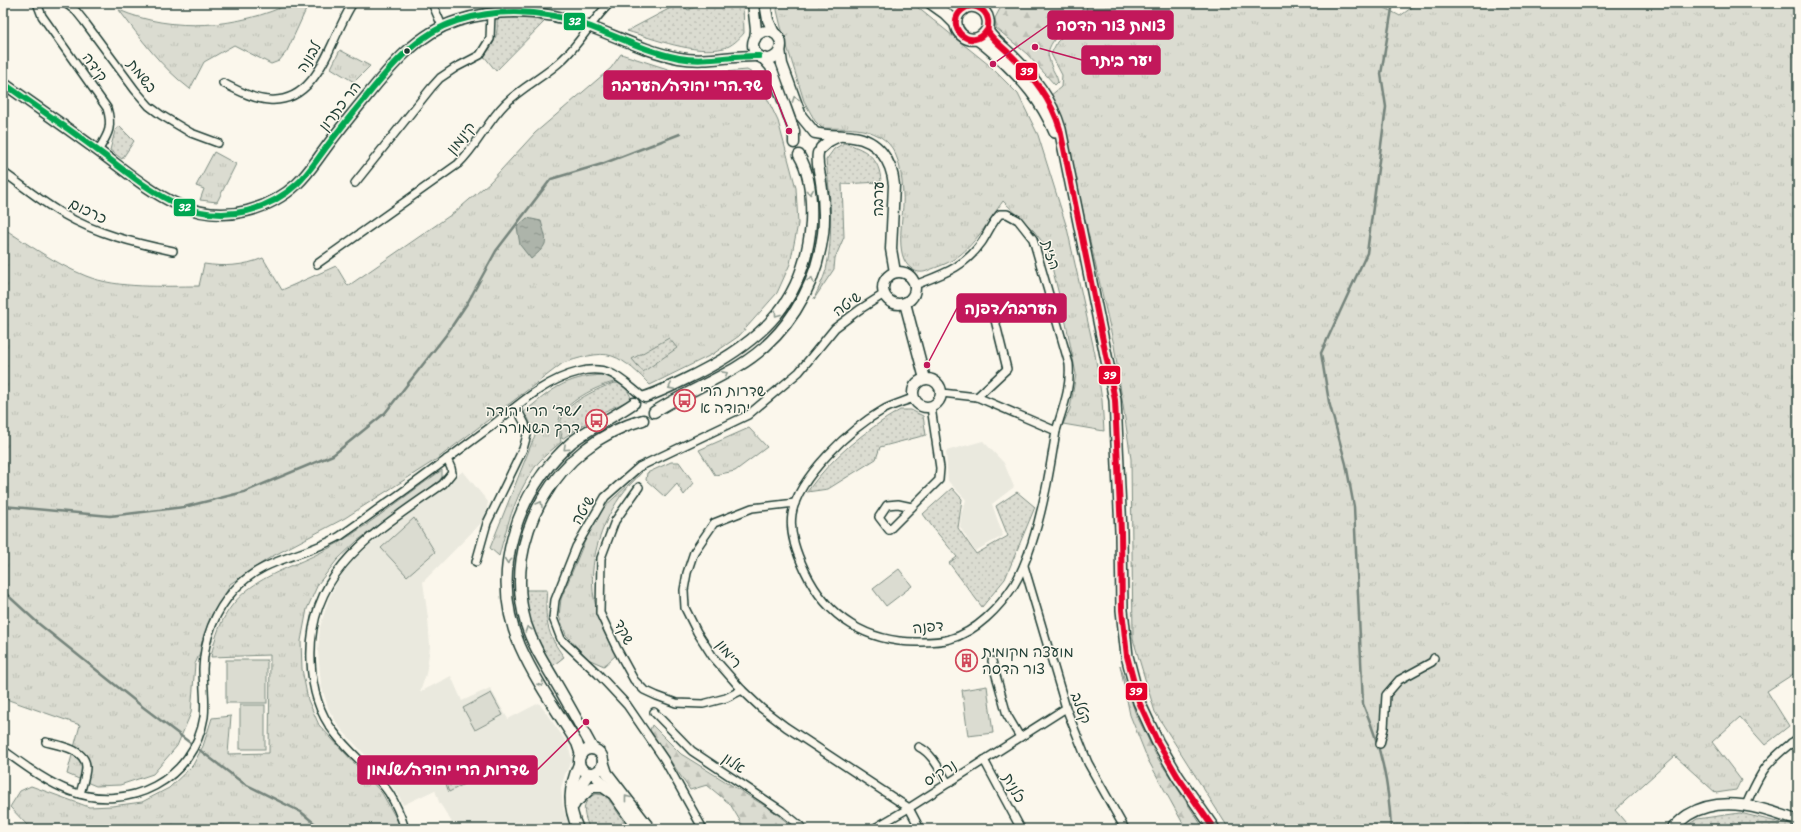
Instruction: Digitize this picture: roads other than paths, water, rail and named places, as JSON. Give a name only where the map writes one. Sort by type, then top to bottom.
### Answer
[{"type":"main road","points":[[932,3],[956,24],[962,36],[969,39],[977,39],[982,37],[987,30],[989,22],[986,14],[987,3]]},
{"type":"main road","points":[[950,3],[962,10]]},
{"type":"main road","points":[[956,24],[957,16],[962,10],[976,5],[986,14]]},
{"type":"main road","points":[[987,30],[1034,78],[1052,105],[1060,129],[1115,400],[1121,524],[1122,610],[1127,656],[1139,702],[1157,741],[1178,777],[1214,829]]},
{"type":"main road","points":[[977,39],[1026,83],[1043,107],[1056,135],[1075,198]]},
{"type":"street","name":"קידה","points":[[37,3],[42,16],[107,108],[111,120],[110,128],[98,151]]},
{"type":"street","name":"בשמת","points":[[64,3],[76,11],[135,90],[149,106],[161,116],[191,134],[218,143]]},
{"type":"street","name":"לבונה","points":[[223,83],[248,95],[268,100],[281,100],[294,95],[318,73],[346,14],[353,3]]},
{"type":"street","points":[[432,3],[442,26]]},
{"type":"street","name":"קינמון","points":[[317,264],[458,164],[468,154],[492,118],[505,104],[521,89],[546,74],[563,60],[579,43],[610,3]]},
{"type":"street","points":[[638,829],[614,795],[591,773],[583,770],[577,743],[529,664],[514,630],[509,610],[507,590],[509,548],[524,506],[536,484],[556,458],[571,444],[589,430],[639,400],[670,387],[738,351],[770,323],[783,305],[797,280],[806,253],[810,231],[810,189],[804,163],[796,151],[794,131],[771,67],[755,52],[754,41],[756,30],[753,3]]},
{"type":"street","points":[[593,750],[538,653],[527,626],[523,613],[520,590],[522,551],[536,512],[548,491],[566,467],[596,441],[619,428],[650,418],[654,412],[745,362],[780,332],[795,312],[809,285],[820,256],[822,245],[824,205],[817,160],[820,139],[801,116],[782,64],[780,40],[774,33],[768,20],[765,3]]},
{"type":"street","name":"הר כתרון","points":[[3,83],[135,178],[180,206],[216,215],[235,214],[267,204],[298,184],[386,72],[411,48],[442,26],[455,21],[491,13],[515,11],[544,14],[590,27],[635,45],[679,58],[700,61],[735,57],[761,57]]},
{"type":"street","points":[[355,183],[440,78],[480,55],[490,39],[491,13]]},
{"type":"street","points":[[754,41],[761,32],[766,31],[774,33]]},
{"type":"street","name":"הר כתרון","points":[[735,57],[742,54],[754,41]]},
{"type":"street","points":[[761,57],[774,57],[780,50]]},
{"type":"street","points":[[794,143],[798,134],[806,130],[815,133]]},
{"type":"street","name":"ערבה","points":[[815,133],[852,137],[869,142],[884,155],[890,166],[894,185],[891,249],[895,272]]},
{"type":"street","points":[[799,155],[810,158],[829,141],[839,136]]},
{"type":"street","name":"כרכום","points":[[3,172],[63,214],[81,223],[111,236],[173,251]]},
{"type":"street","name":"הזית","points":[[915,285],[946,273],[961,265],[971,256],[982,242],[996,218],[1000,214],[1007,214],[1018,220],[1033,238],[1069,364],[1070,380],[1068,394],[1056,431]]},
{"type":"street","points":[[895,272],[905,273],[910,276],[915,285],[916,289],[912,298],[905,303],[895,304],[884,294],[884,283],[886,279],[895,272]]},
{"type":"street","name":"שיטה","points":[[704,829],[664,759],[627,705],[598,674],[561,639],[553,618],[555,600],[576,547],[605,497],[639,467],[748,415],[799,372],[836,328],[859,310],[884,294]]},
{"type":"street","points":[[905,303],[925,379]]},
{"type":"street","points":[[977,397],[1007,369],[993,312]]},
{"type":"street","points":[[3,750],[49,782],[80,794],[112,799],[132,796],[152,788],[168,778],[180,767],[191,752],[200,734],[204,717],[203,670],[205,648],[210,629],[218,613],[243,580],[264,566],[338,537],[553,381],[581,371],[594,369],[607,370],[618,375],[629,385],[639,400],[653,403],[654,412]]},
{"type":"street","points":[[925,379],[934,381],[941,388],[942,393],[939,402],[931,407],[918,405],[913,398],[913,390],[917,382],[925,379]]},
{"type":"street","points":[[942,393],[977,397],[1056,431]]},
{"type":"street","name":"דפנה","points":[[913,398],[883,410],[857,429],[833,450],[812,472],[799,493],[792,515],[793,537],[798,556],[818,594],[837,615],[860,631],[883,638],[907,643],[950,639],[971,629],[984,620],[1004,599],[1024,566],[1037,527],[1048,484],[1056,431]]},
{"type":"street","points":[[639,400],[632,407],[634,414],[643,420]]},
{"type":"street","points":[[476,562],[487,523],[523,449],[527,435],[525,424],[516,407]]},
{"type":"street","points":[[912,507],[898,504],[887,505],[879,517],[889,530],[912,507],[939,480],[940,468],[931,407]]},
{"type":"street","points":[[405,829],[399,812],[389,793],[334,733],[326,721],[314,689],[311,653],[312,636],[321,599],[328,583],[357,548],[371,536],[443,484],[452,473],[447,459]]},
{"type":"street","name":"שקד","points":[[640,486],[615,521],[601,558],[600,612],[617,649],[634,680],[644,690],[676,703],[703,704],[726,698],[742,690]]},
{"type":"street","name":"רימון","points":[[795,503],[752,508],[714,523],[694,552],[687,573],[684,590],[685,608],[697,632],[713,657],[742,690],[786,727],[909,808]]},
{"type":"street","name":"קטלב","points":[[1024,566],[1066,708],[1088,763],[1125,829]]},
{"type":"street","points":[[1380,744],[1384,728],[1386,695],[1399,680],[1432,662],[1434,658]]},
{"type":"street","points":[[992,661],[1007,715],[1020,738]]},
{"type":"street","name":"נרקיס","points":[[873,829],[948,784],[1066,708]]},
{"type":"street","name":"אלון","points":[[654,712],[692,751],[782,811],[804,829]]},
{"type":"street","points":[[1746,805],[1760,773],[1768,763],[1798,738]]},
{"type":"street","points":[[46,742],[65,746],[80,754],[85,760],[86,767],[80,794]]},
{"type":"street","points":[[1791,744],[1798,748]]},
{"type":"street","points":[[919,747],[925,750],[930,756],[948,784]]},
{"type":"street","points":[[577,827],[570,806],[571,784],[580,759],[586,750],[593,750],[600,754],[607,773],[650,829]]},
{"type":"street","name":"כלנית","points":[[984,760],[1021,829]]},
{"type":"street","points":[[577,827],[574,815],[574,804],[581,785],[591,773],[600,769],[603,761]]},
{"type":"street","points":[[574,804],[592,787],[603,787],[614,795]]},
{"type":"street","points":[[1672,829],[1688,815],[1699,809],[1731,804],[1746,805],[1766,810],[1798,821]]},
{"type":"street","points":[[909,808],[920,829]]},
{"type":"water","points":[[527,218],[541,221],[545,234],[544,246],[531,259],[520,245],[517,227]]},
{"type":"waterway","points":[[1391,829],[1383,765],[1375,735],[1363,704],[1354,507],[1346,464],[1329,402],[1321,353],[1367,253],[1386,107],[1381,74],[1393,3]]},
{"type":"waterway","points":[[3,506],[110,516],[184,507],[244,492],[333,455],[385,413],[446,335],[468,302],[496,251],[551,179],[602,164],[680,134]]},
{"type":"waterway","points":[[3,591],[39,624],[139,704],[243,783],[301,812],[321,829]]},
{"type":"place","name":"יער ביתר","points":[[1035,47]]},
{"type":"place","name":"צומת צור הדסה","points":[[993,64]]},
{"type":"place","name":"שד.הרי יהודה/הערבה","points":[[789,131]]},
{"type":"place","name":"הערבה/דפנה","points":[[927,365]]},
{"type":"place","name":"שדרות הרי יהודה א","points":[[684,400]]},
{"type":"place","name":"שד׳ הרי יהודה/ דרך השמורה","points":[[596,420]]},
{"type":"place","name":"מועצה מקומית צור הדסה","points":[[966,661]]},
{"type":"place","name":"שדרות הרי יהודה/שלמון","points":[[586,722]]}]
